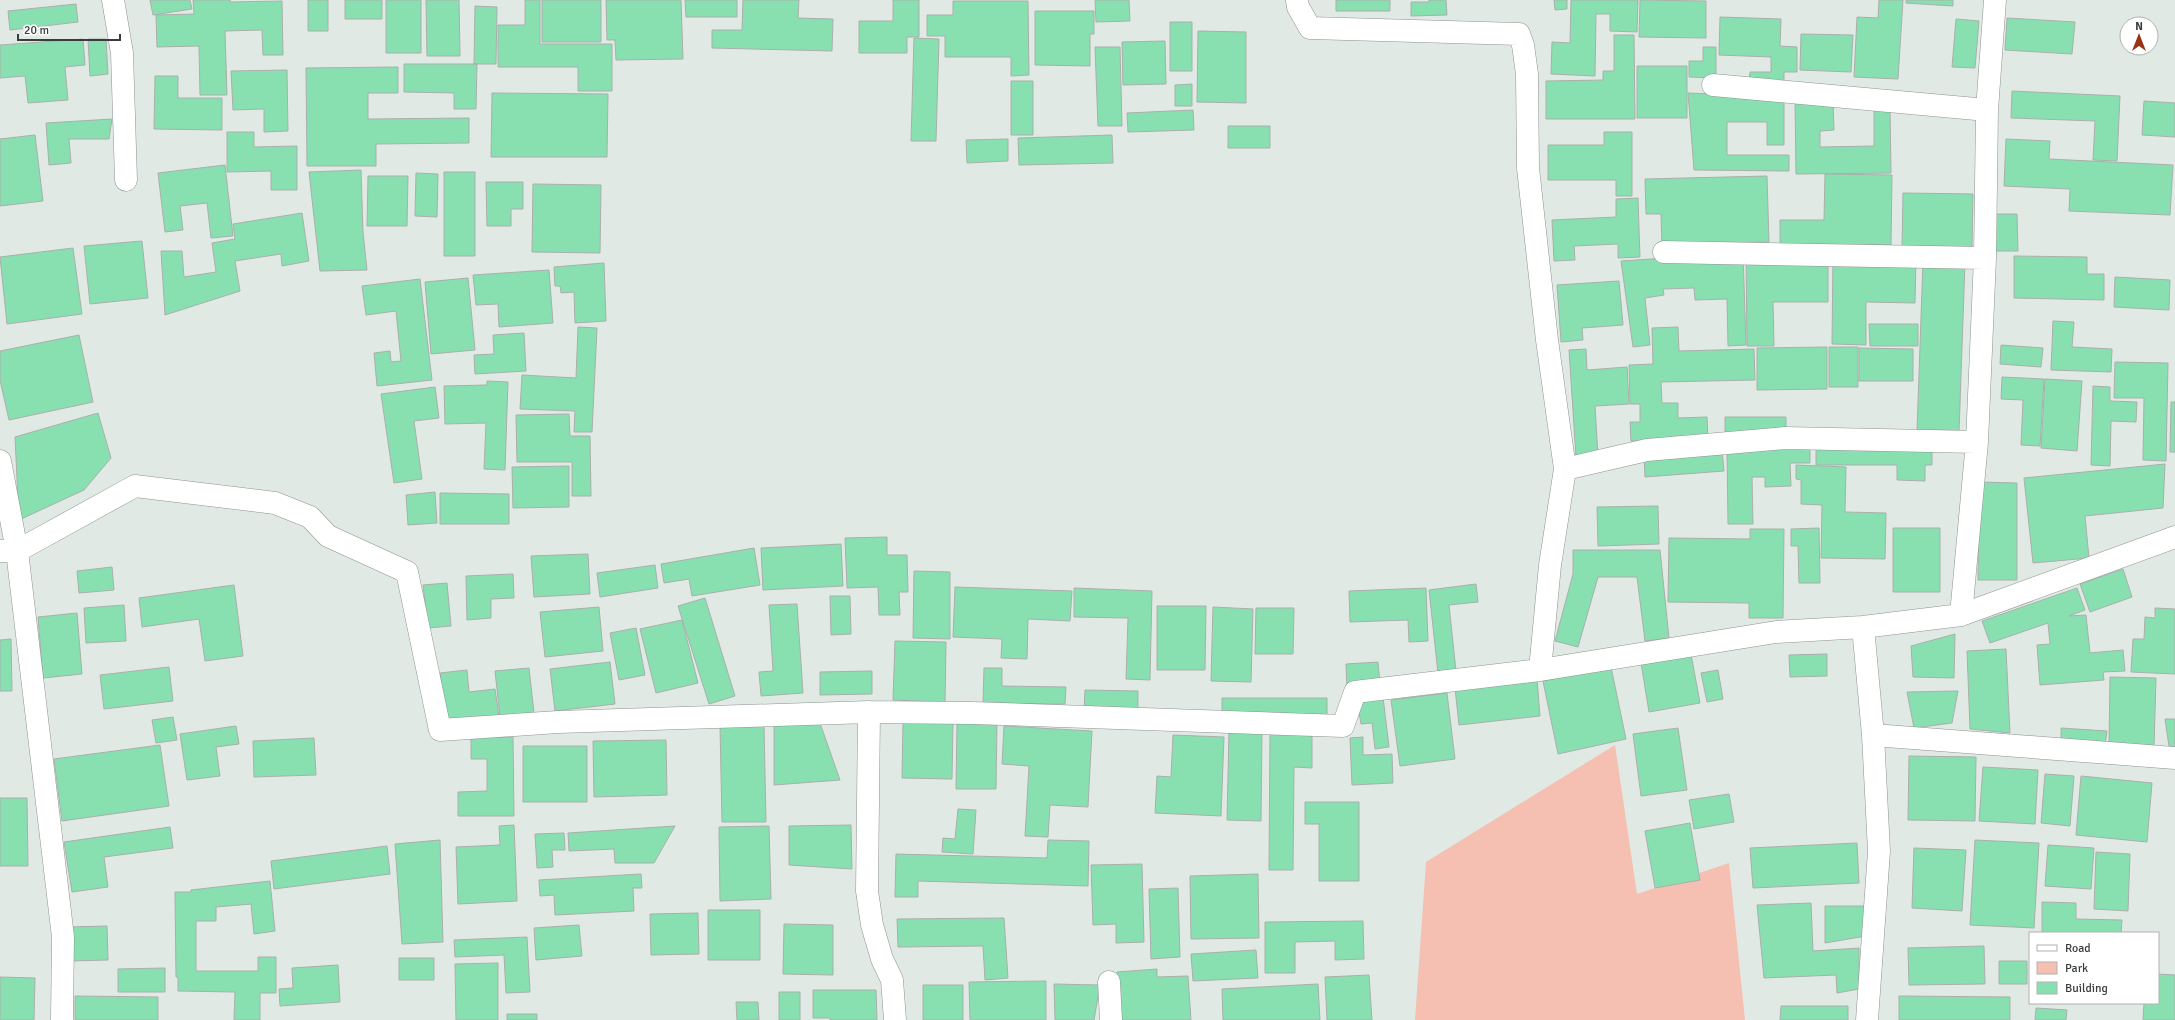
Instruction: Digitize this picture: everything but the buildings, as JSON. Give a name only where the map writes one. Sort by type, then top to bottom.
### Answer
[{"type":"street","points":[[113,0],[122,53],[126,180]]},
{"type":"street","points":[[1297,0],[1298,8],[1310,28],[1519,34],[1523,45],[1527,74],[1530,183],[1547,340],[1565,469],[1550,565],[1540,670]]},
{"type":"street","points":[[1961,615],[1977,442],[1985,258],[1987,110],[1995,0]]},
{"type":"street","points":[[1713,85],[1987,110]]},
{"type":"street","points":[[1664,252],[1985,258]]},
{"type":"street","points":[[1565,469],[1647,450],[1785,438],[1977,442]]},
{"type":"street","points":[[0,461],[8,551],[63,937],[62,1020]]},
{"type":"street","points":[[8,551],[135,486],[275,503],[310,517],[328,536],[407,572],[440,730],[558,722],[869,712],[972,713],[1343,726],[1355,692],[1540,670],[1776,632],[1863,627],[1961,615],[2175,537]]},
{"type":"street","points":[[1863,627],[1873,735],[1879,851],[1867,1020]]},
{"type":"street","points":[[869,712],[867,891],[872,924],[882,959],[892,980],[895,1020]]},
{"type":"street","points":[[1873,735],[2175,758]]},
{"type":"street","points":[[1109,982],[1111,1020]]},
{"type":"green space","points":[[1615,745],[1637,894],[1729,863],[1745,1020],[1415,1020],[1426,862]]}]
